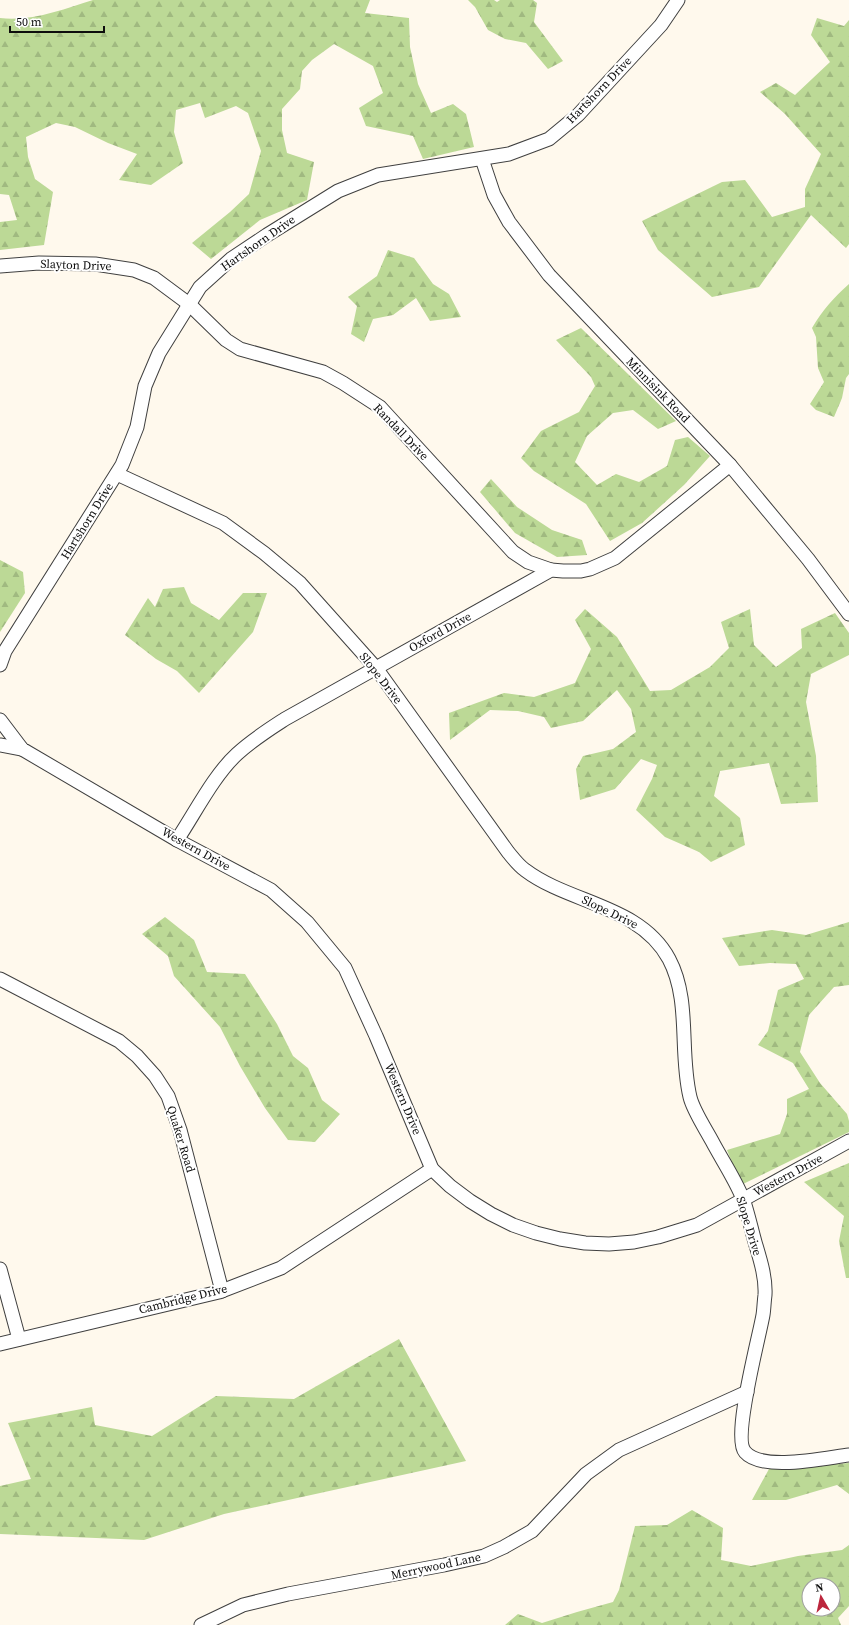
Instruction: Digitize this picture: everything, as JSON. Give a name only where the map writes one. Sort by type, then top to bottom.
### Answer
[{"type":"street","name":"Hartshorn Drive","points":[[0,665],[5,651],[122,465],[137,427],[145,386],[159,353],[200,288],[231,259],[338,191],[378,175],[509,154],[549,139],[578,115],[661,25],[678,0]]},
{"type":"street","name":"Minnisink Road","points":[[482,159],[494,195],[508,222],[548,275],[730,465],[808,559],[849,614]]},
{"type":"street","name":"Slayton Drive","points":[[0,266],[39,263],[95,264],[134,270],[154,278],[189,304]]},
{"type":"street","name":"Randall Drive","points":[[189,304],[226,340],[240,349],[322,372],[343,383],[380,407],[513,552],[528,562],[551,570]]},
{"type":"street","points":[[551,570],[581,571],[590,569],[615,558],[730,465]]},
{"type":"street","name":"Slope Drive","points":[[117,474],[223,523],[264,553],[300,583],[376,668],[508,852],[524,869],[557,889],[592,902],[628,919],[642,928],[657,941],[669,960],[678,980],[684,1020],[685,1067],[690,1099],[743,1199],[766,1285],[764,1313],[747,1392],[741,1441],[743,1451],[751,1457],[766,1462],[786,1463],[849,1455]]},
{"type":"street","name":"Oxford Drive","points":[[177,840],[219,774],[236,754],[257,737],[285,719],[551,570]]},
{"type":"street","name":"Western Drive","points":[[0,720],[22,749]]},
{"type":"street","name":"Western Drive","points":[[0,745],[22,749],[177,840],[271,890],[307,922],[345,968],[376,1036],[432,1169],[450,1186],[470,1201],[502,1220],[536,1234],[584,1243],[615,1243],[658,1237],[697,1224],[849,1141]]},
{"type":"street","name":"Quaker Road","points":[[0,979],[119,1041],[137,1056],[155,1076],[168,1096],[180,1130],[222,1291]]},
{"type":"street","name":"Cambridge Drive","points":[[0,1344],[222,1291],[281,1268],[432,1169]]},
{"type":"street","points":[[0,1269],[19,1339]]},
{"type":"street","name":"Merrywood Lane","points":[[201,1625],[243,1605],[484,1556],[504,1547],[532,1531],[586,1474],[619,1450],[747,1392]]},
{"type":"green space","points":[[93,0],[370,0],[365,13],[409,18],[410,47],[418,84],[431,113],[453,104],[466,114],[474,147],[423,159],[413,136],[366,126],[359,108],[383,93],[373,66],[334,44],[312,60],[302,71],[300,89],[282,109],[282,130],[287,153],[314,162],[307,200],[260,220],[211,259],[192,243],[230,212],[249,194],[261,151],[248,113],[236,106],[205,118],[200,103],[176,110],[174,132],[183,163],[151,185],[119,180],[137,154],[108,143],[75,127],[56,123],[26,137],[28,157],[35,179],[53,192],[44,245],[0,250],[0,222],[17,220],[9,195],[0,194],[0,18],[24,18],[47,14]]},
{"type":"green space","points":[[468,0],[494,0],[497,2],[500,0],[533,0],[537,3],[534,22],[563,61],[548,69],[526,43],[505,39],[488,30],[475,7]]},
{"type":"green space","points":[[817,18],[844,26],[849,20],[849,244],[846,248],[811,215],[759,287],[712,297],[658,250],[642,221],[722,182],[745,180],[772,217],[805,207],[805,189],[821,154],[785,114],[760,92],[776,83],[795,95],[830,62],[811,35]]},
{"type":"green space","points":[[388,250],[414,258],[433,284],[449,294],[461,317],[430,321],[416,298],[393,315],[373,319],[364,342],[351,334],[357,306],[348,297],[377,276]]},
{"type":"green space","points":[[849,284],[849,374],[846,378],[842,398],[834,417],[816,410],[810,404],[824,382],[818,368],[816,337],[812,328],[829,304]]},
{"type":"green space","points":[[581,328],[676,421],[658,429],[633,410],[613,413],[587,436],[575,462],[597,485],[616,474],[639,482],[667,466],[675,440],[688,437],[710,456],[684,485],[642,523],[610,541],[586,504],[534,471],[521,458],[541,431],[579,412],[595,386],[591,377],[556,340]]},
{"type":"green space","points":[[491,479],[517,507],[552,530],[582,540],[587,555],[557,557],[515,533],[480,492]]},
{"type":"green space","points":[[0,560],[23,572],[25,593],[0,632]]},
{"type":"green space","points":[[184,587],[191,603],[219,620],[243,593],[267,593],[253,632],[199,693],[177,671],[156,659],[125,635],[148,598],[155,607],[163,589]]},
{"type":"green space","points":[[585,609],[617,637],[650,691],[671,690],[710,667],[729,648],[721,622],[750,609],[754,645],[776,667],[802,648],[801,629],[835,613],[849,633],[849,655],[811,674],[806,702],[816,756],[818,802],[781,804],[769,763],[720,771],[714,796],[740,818],[745,845],[711,862],[699,852],[665,837],[636,810],[652,779],[657,765],[641,759],[615,789],[580,800],[576,769],[583,756],[613,749],[636,732],[631,709],[617,690],[583,721],[551,728],[544,717],[518,711],[490,710],[450,740],[449,713],[504,693],[534,697],[575,683],[591,649],[575,620]]},
{"type":"green space","points":[[165,917],[194,940],[207,972],[245,974],[277,1024],[293,1056],[308,1068],[322,1100],[340,1114],[315,1142],[288,1140],[265,1108],[240,1066],[220,1027],[174,976],[168,956],[142,934]]},
{"type":"green space","points":[[849,922],[849,985],[834,987],[809,1015],[800,1052],[820,1083],[847,1114],[849,1121],[849,1132],[741,1185],[727,1150],[780,1134],[787,1114],[787,1099],[809,1089],[793,1063],[758,1045],[768,1031],[778,990],[804,979],[796,964],[770,963],[739,966],[722,938],[772,930],[806,935]]},
{"type":"green space","points":[[849,1163],[849,1278],[846,1278],[839,1241],[844,1216],[804,1182]]},
{"type":"green space","points":[[399,1339],[466,1461],[224,1514],[144,1540],[0,1534],[0,1486],[31,1479],[8,1423],[92,1407],[95,1425],[152,1436],[216,1396],[294,1399]]},
{"type":"green space","points":[[849,1463],[849,1494],[837,1485],[786,1500],[752,1500],[769,1469]]},
{"type":"green space","points":[[692,1510],[723,1528],[721,1560],[751,1566],[798,1556],[842,1550],[849,1545],[849,1606],[841,1615],[841,1577],[801,1577],[801,1617],[839,1617],[841,1625],[505,1625],[518,1614],[542,1623],[613,1602],[619,1590],[635,1526],[667,1525]]}]
